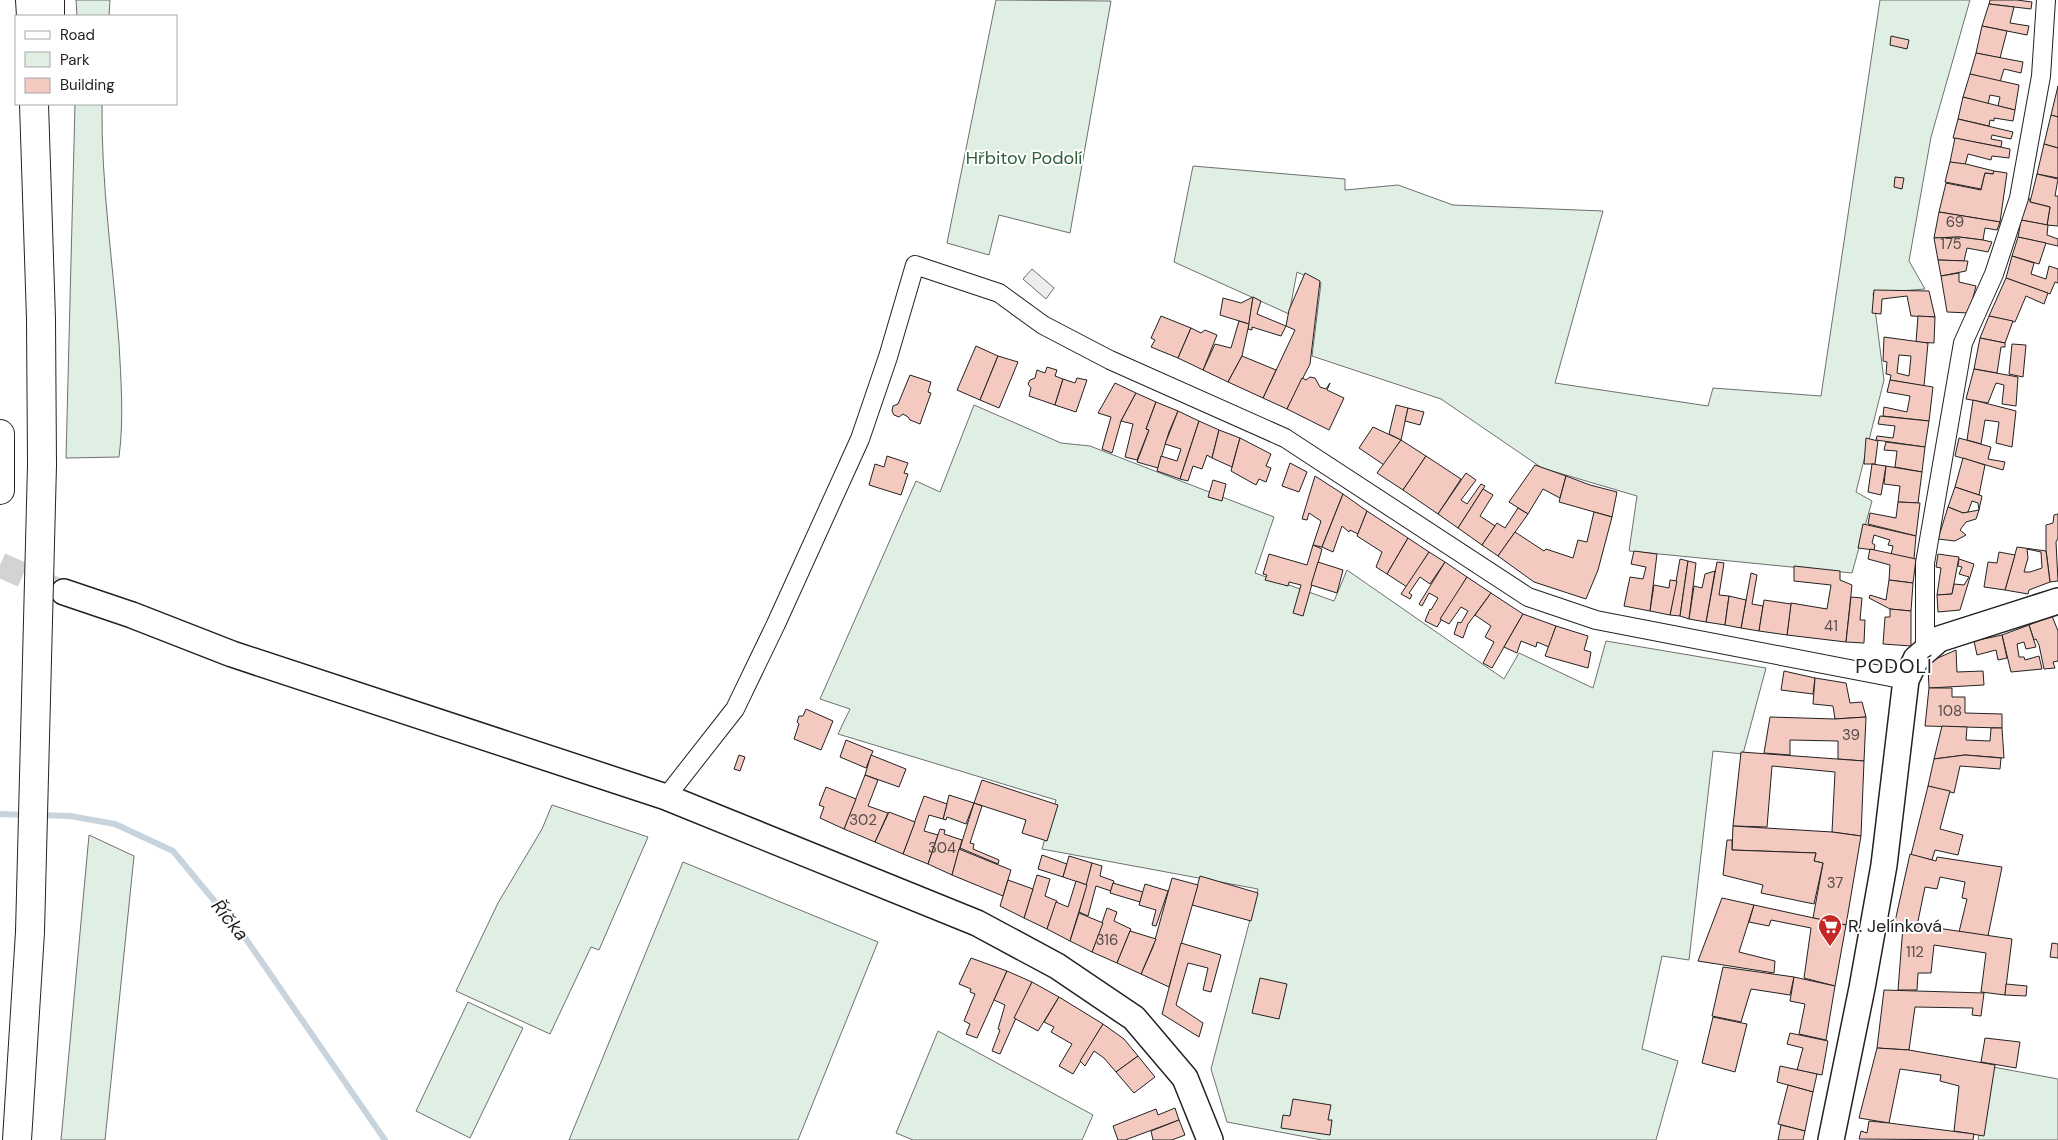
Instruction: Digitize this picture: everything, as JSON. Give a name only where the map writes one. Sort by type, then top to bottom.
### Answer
[{"type":"highway","points":[[30,0],[31,15]]},
{"type":"highway","points":[[50,0],[50,15]]},
{"type":"highway","points":[[34,105],[42,319]]},
{"type":"highway","points":[[17,1140],[30,932],[42,465],[42,319],[50,105]]},
{"type":"highway","points":[[0,434],[0,490]]},
{"type":"street","points":[[1926,649],[1924,563],[1963,343],[1994,274],[2019,198],[2041,76],[2046,0]]},
{"type":"street","points":[[666,797],[735,709],[776,624],[860,438],[888,357],[915,265],[999,292],[1043,325],[1110,360],[1285,438],[1528,597],[1596,620],[1906,680]]},
{"type":"street","points":[[64,592],[132,615],[232,654],[666,797],[977,923],[1057,966],[1134,1018],[1185,1078],[1210,1140]]},
{"type":"street","points":[[1831,1140],[1862,988],[1884,865],[1906,680],[1916,659],[1939,639],[2058,601]]},
{"type":"green space","points":[[76,0],[110,0],[109,15],[77,15]]},
{"type":"green space","name":"Hřbitov Podolí","points":[[996,0],[1111,1],[1070,233],[999,215],[989,255],[947,243]]},
{"type":"green space","points":[[1880,0],[1970,0],[1931,137],[1909,261],[1925,289],[1873,293],[1884,380],[1856,492],[1872,501],[1852,573],[1629,551],[1637,496],[1542,468],[1441,399],[1312,356],[1321,283],[1297,272],[1289,314],[1174,262],[1193,166],[1345,179],[1345,190],[1398,185],[1453,205],[1603,211],[1555,383],[1708,406],[1713,388],[1821,396]]},
{"type":"green space","points":[[75,105],[102,105],[105,194],[121,372],[121,443],[119,457],[66,458]]},
{"type":"green space","points":[[974,405],[1061,443],[1090,446],[1274,517],[1255,573],[1334,601],[1347,570],[1504,679],[1519,653],[1593,688],[1606,641],[1766,668],[1743,754],[1713,751],[1689,960],[1662,956],[1642,1049],[1678,1061],[1656,1140],[1322,1140],[1227,1122],[1211,1069],[1258,889],[1042,849],[1056,800],[838,734],[850,709],[820,699],[916,481],[940,492]]},
{"type":"green space","points":[[552,805],[648,837],[599,950],[591,947],[550,1034],[456,991],[498,903],[542,829]]},
{"type":"green space","points":[[89,835],[134,856],[105,1140],[61,1140]]},
{"type":"green space","points":[[683,862],[878,942],[798,1140],[569,1140]]},
{"type":"green space","points":[[468,1002],[523,1028],[470,1138],[416,1111]]},
{"type":"green space","points":[[938,1031],[1093,1115],[1082,1140],[913,1140],[896,1133]]},
{"type":"green space","points":[[1993,1067],[2058,1079],[2058,1140],[1978,1140]]},
{"type":"shaded area","points":[[1032,269],[1054,288],[1046,299],[1023,279]]},
{"type":"building","points":[[1990,0],[2032,2],[2031,9],[1989,4]]},
{"type":"building","points":[[1989,4],[2014,7],[2010,23],[2029,26],[2027,35],[1982,26]]},
{"type":"building","points":[[1982,26],[2007,31],[2000,58],[1976,53]]},
{"type":"building","points":[[1891,36],[1909,40],[1907,49],[1890,45]]},
{"type":"building","points":[[1976,53],[2023,62],[2021,73],[2004,69],[2000,82],[1970,74]]},
{"type":"building","points":[[1970,74],[2019,85],[2015,110],[1998,106],[2000,97],[1990,95],[1988,104],[1963,97]]},
{"type":"building","points":[[2058,86],[2058,117],[2051,115]]},
{"type":"building","points":[[1963,97],[2015,110],[2013,121],[1994,118],[1994,121],[1990,120],[1989,126],[1958,119]]},
{"type":"building","points":[[2051,115],[2058,117],[2058,148],[2044,144]]},
{"type":"building","points":[[1958,119],[2013,132],[2011,139],[1992,135],[1991,139],[2002,141],[2001,147],[1953,138]]},
{"type":"building","points":[[1955,138],[2010,149],[2009,158],[1992,156],[1991,160],[1968,154],[1965,165],[1950,162]]},
{"type":"building","points":[[2044,144],[2058,148],[2058,178],[2037,174]]},
{"type":"building","points":[[1950,162],[1994,171],[1993,174],[1985,173],[1981,189],[1945,182]]},
{"type":"building","points":[[1994,171],[2007,173],[2000,222],[1939,212],[1946,183],[1981,190],[1985,173],[1993,174]]},
{"type":"building","points":[[2037,174],[2058,179],[2055,196],[2058,196],[2058,226],[2047,225],[2050,207],[2030,202]]},
{"type":"building","points":[[1895,177],[1904,178],[1902,189],[1894,187]]},
{"type":"building","points":[[2025,198],[2030,199],[2030,202],[2050,207],[2047,225],[2021,220]]},
{"type":"building","points":[[1939,212],[2000,222],[1997,230],[1985,228],[1983,240],[1959,237],[1934,238]]},
{"type":"building","points":[[2021,220],[2048,225],[2047,235],[2058,239],[2058,246],[2018,237]]},
{"type":"building","points":[[1959,237],[1992,242],[1988,252],[1967,248],[1964,261],[1938,260],[1934,238]]},
{"type":"building","points":[[2018,237],[2046,243],[2039,264],[2012,256]]},
{"type":"building","points":[[2012,256],[2034,263],[2031,274],[2046,279],[2049,266],[2058,269],[2058,283],[2055,282],[2050,294],[2006,278]]},
{"type":"building","points":[[1938,260],[1968,261],[1966,271],[1941,276]]},
{"type":"building","points":[[1305,273],[1320,281],[1310,364],[1287,409],[1263,398],[1295,330],[1286,326],[1289,310]]},
{"type":"building","points":[[1959,273],[1959,282],[1976,286],[1969,313],[1947,312],[1941,276]]},
{"type":"building","points":[[2006,278],[2048,293],[2044,304],[2026,296],[2015,322],[1989,316]]},
{"type":"building","points":[[1874,290],[1929,291],[1935,317],[1911,316],[1907,296],[1882,299],[1881,314],[1872,313]]},
{"type":"building","points":[[1253,297],[1249,324],[1220,315],[1223,298],[1241,303]]},
{"type":"building","points":[[1253,297],[1261,301],[1257,314],[1286,326],[1281,336],[1252,327],[1252,330],[1248,329]]},
{"type":"building","points":[[1161,316],[1191,328],[1178,358],[1151,347],[1155,340],[1151,338]]},
{"type":"building","points":[[1918,316],[1935,317],[1934,343],[1916,342]]},
{"type":"building","points":[[1989,316],[2013,321],[2005,343],[1980,338]]},
{"type":"building","points":[[1239,321],[1249,324],[1242,356],[1228,382],[1203,370],[1215,344],[1231,348]]},
{"type":"building","points":[[1191,328],[1201,333],[1205,330],[1217,335],[1203,370],[1178,358]]},
{"type":"building","points":[[1884,337],[1928,343],[1924,386],[1890,380],[1891,375],[1886,374],[1887,362],[1883,361]],"holes":[[[1899,355],[1911,356],[1909,376],[1897,373]]]},
{"type":"building","points":[[1980,338],[2005,343],[2005,347],[2001,347],[1997,373],[1974,369]]},
{"type":"building","points":[[2012,344],[2026,345],[2023,377],[2009,374]]},
{"type":"building","points":[[976,346],[998,356],[980,400],[957,390]]},
{"type":"building","points":[[998,356],[1018,362],[999,408],[980,400]]},
{"type":"building","points":[[1242,356],[1276,370],[1263,398],[1228,382]]},
{"type":"building","points":[[1047,367],[1057,370],[1055,376],[1063,379],[1055,405],[1029,396],[1031,388],[1028,384],[1030,380],[1035,378],[1037,370],[1045,373]]},
{"type":"building","points":[[1974,369],[2018,377],[2016,406],[2002,404],[2004,385],[1996,383],[1988,403],[1966,399]]},
{"type":"building","points":[[910,375],[931,382],[928,392],[931,393],[920,424],[910,420],[903,414],[899,417],[894,415],[892,411],[893,406],[898,404]]},
{"type":"building","points":[[1310,377],[1315,378],[1320,387],[1326,389],[1330,383],[1327,390],[1344,398],[1329,430],[1287,409],[1302,378],[1306,380]]},
{"type":"building","points":[[1077,378],[1087,380],[1076,412],[1055,405],[1063,379],[1075,383]]},
{"type":"building","points":[[1890,380],[1933,387],[1929,421],[1883,416],[1884,407],[1907,412],[1910,396],[1887,392]]},
{"type":"building","points":[[1115,383],[1136,393],[1121,421],[1112,453],[1102,449],[1111,417],[1098,413]]},
{"type":"building","points":[[1136,393],[1156,402],[1146,429],[1149,430],[1137,460],[1125,457],[1133,424],[1121,421]]},
{"type":"building","points":[[1973,400],[2016,411],[2012,447],[1996,443],[1999,422],[1985,420],[1981,444],[1967,440]]},
{"type":"building","points":[[1156,402],[1178,411],[1169,432],[1158,468],[1137,462],[1149,430],[1146,429]]},
{"type":"building","points":[[1396,405],[1408,408],[1401,440],[1389,434]]},
{"type":"building","points":[[1408,408],[1424,412],[1420,425],[1405,421]]},
{"type":"building","points":[[1178,411],[1199,421],[1180,479],[1157,471],[1161,456],[1177,461],[1181,449],[1165,444]]},
{"type":"building","points":[[1880,416],[1929,421],[1925,447],[1876,440],[1877,436],[1893,438],[1895,426],[1878,424]]},
{"type":"building","points":[[1199,421],[1219,430],[1212,458],[1207,455],[1202,469],[1193,466],[1188,481],[1180,479]]},
{"type":"building","points":[[1373,427],[1401,440],[1384,465],[1359,448]]},
{"type":"building","points":[[1219,430],[1240,438],[1232,467],[1212,458]]},
{"type":"building","points":[[1240,438],[1271,454],[1266,466],[1271,468],[1266,482],[1259,479],[1256,485],[1231,471]]},
{"type":"building","points":[[1866,438],[1878,441],[1875,464],[1864,464]]},
{"type":"building","points":[[1959,438],[1991,447],[1988,459],[2005,462],[2003,470],[1955,456]]},
{"type":"building","points":[[1401,440],[1426,456],[1403,490],[1377,473]]},
{"type":"building","points":[[1886,442],[1925,447],[1922,472],[1895,467],[1897,451],[1884,450]]},
{"type":"building","points":[[887,456],[908,463],[904,473],[908,474],[901,495],[869,485],[875,464],[884,467]]},
{"type":"building","points":[[1426,456],[1461,479],[1438,514],[1403,490]]},
{"type":"building","points":[[1963,458],[1985,465],[1979,495],[1955,487]]},
{"type":"building","points":[[1290,463],[1307,472],[1299,492],[1282,486]]},
{"type":"building","points":[[1872,464],[1886,466],[1881,495],[1868,492]]},
{"type":"building","points":[[1535,465],[1566,476],[1560,498],[1543,489],[1528,514],[1509,502]]},
{"type":"building","points":[[1886,466],[1922,472],[1918,503],[1898,502],[1900,486],[1884,484]]},
{"type":"building","points":[[1466,473],[1476,480],[1461,500],[1467,504],[1481,484],[1485,486],[1458,528],[1438,514]]},
{"type":"building","points":[[1315,476],[1343,494],[1322,547],[1313,545],[1321,521],[1309,513],[1307,520],[1302,519]]},
{"type":"building","points":[[1566,476],[1617,492],[1612,517],[1559,502]]},
{"type":"building","points":[[1213,480],[1226,484],[1222,501],[1208,497]]},
{"type":"building","points":[[1955,487],[1982,496],[1979,510],[1978,503],[1972,501],[1968,512],[1963,513],[1948,507]]},
{"type":"building","points":[[1483,489],[1493,495],[1480,516],[1495,526],[1482,545],[1458,528]]},
{"type":"building","points":[[1343,494],[1367,511],[1358,534],[1350,530],[1349,532],[1342,526],[1333,552],[1322,547]]},
{"type":"building","points":[[1898,502],[1920,503],[1916,536],[1868,524],[1870,513],[1896,518]]},
{"type":"building","points":[[1948,507],[1963,513],[1979,510],[1976,519],[1966,522],[1960,530],[1966,535],[1955,541],[1938,539]]},
{"type":"building","points":[[1518,508],[1528,514],[1498,556],[1482,545],[1497,523],[1505,528]]},
{"type":"building","points":[[1367,511],[1408,538],[1387,574],[1376,567],[1382,552],[1357,536]]},
{"type":"building","points":[[1594,512],[1612,517],[1598,570],[1586,599],[1534,582],[1498,556],[1515,532],[1544,551],[1546,549],[1573,558],[1578,540],[1587,542]]},
{"type":"building","points":[[2058,514],[2058,538],[2056,542],[2058,581],[2050,582],[2046,550],[2046,525],[2053,523],[2054,515]]},
{"type":"building","points":[[1863,524],[1916,536],[1914,559],[1891,555],[1893,546],[1888,545],[1890,540],[1874,535],[1872,543],[1875,545],[1874,550],[1858,548]]},
{"type":"building","points":[[1408,538],[1429,552],[1407,587],[1387,574]]},
{"type":"building","points":[[1313,545],[1322,549],[1303,616],[1293,613],[1301,585],[1289,582],[1288,586],[1265,580],[1267,575],[1263,574],[1269,554],[1307,565]]},
{"type":"building","points":[[2017,547],[2046,551],[2050,582],[2029,590],[2028,594],[2005,590]],"holes":[[[2027,549],[2041,552],[2042,568],[2024,572],[2028,558]]]},
{"type":"building","points":[[1870,549],[1916,559],[1913,583],[1889,580],[1890,565],[1868,559]]},
{"type":"building","points":[[1634,551],[1657,554],[1650,611],[1624,606],[1630,577],[1643,579],[1646,567],[1631,564]]},
{"type":"building","points":[[1429,552],[1445,562],[1430,584],[1420,577],[1409,593],[1412,595],[1410,599],[1401,594]]},
{"type":"building","points":[[1999,552],[2015,555],[2005,590],[1984,587],[1988,562],[1997,563]]},
{"type":"building","points":[[1938,554],[1959,557],[1952,594],[1937,595],[1941,568],[1936,567]]},
{"type":"building","points":[[1680,559],[1688,561],[1680,616],[1670,615]]},
{"type":"building","points":[[1959,559],[1974,564],[1960,610],[1938,612],[1937,595],[1952,594],[1954,584],[1964,585],[1969,577],[1959,574],[1962,567],[1958,566]]},
{"type":"building","points":[[1688,561],[1696,563],[1689,619],[1680,616]]},
{"type":"building","points":[[1318,562],[1343,570],[1337,593],[1311,585]]},
{"type":"building","points":[[1445,562],[1467,577],[1437,627],[1425,621],[1430,609],[1438,598],[1429,593],[1422,606],[1419,604]]},
{"type":"building","points":[[1717,562],[1724,563],[1719,595],[1729,596],[1725,625],[1706,622]]},
{"type":"building","points":[[1794,566],[1840,571],[1840,580],[1852,585],[1846,642],[1787,635],[1791,603],[1827,609],[1831,585],[1794,581]]},
{"type":"building","points":[[1715,571],[1706,622],[1689,619],[1694,586],[1702,588],[1705,574]]},
{"type":"building","points":[[1751,573],[1757,575],[1752,604],[1763,606],[1759,631],[1741,628]]},
{"type":"building","points":[[1467,577],[1491,593],[1468,624],[1463,638],[1454,634],[1458,622],[1461,623],[1468,611],[1461,607],[1449,624],[1440,619]]},
{"type":"building","points":[[1670,580],[1677,581],[1670,615],[1650,611],[1654,585],[1669,588]]},
{"type":"building","points":[[1889,580],[1913,583],[1911,611],[1890,609],[1869,598],[1870,595],[1886,600]]},
{"type":"building","points":[[1491,593],[1523,614],[1492,668],[1483,663],[1494,642],[1485,637],[1491,626],[1475,615]]},
{"type":"building","points":[[1729,596],[1746,600],[1741,628],[1725,625]]},
{"type":"building","points":[[1851,597],[1862,598],[1860,620],[1865,620],[1864,643],[1846,642]]},
{"type":"building","points":[[1764,600],[1791,604],[1787,635],[1759,631]]},
{"type":"building","points":[[1890,609],[1911,611],[1911,646],[1883,644],[1885,617],[1890,617]]},
{"type":"building","points":[[1523,614],[1556,626],[1549,647],[1537,642],[1536,647],[1521,641],[1517,653],[1504,647]]},
{"type":"building","points":[[2052,616],[2058,631],[2058,661],[2053,662],[2055,668],[2044,669],[2039,645],[2036,639],[2034,640],[2029,625]]},
{"type":"building","points":[[2029,625],[2036,647],[2026,649],[2024,642],[2017,644],[2019,657],[2024,657],[2025,660],[2039,656],[2042,669],[2011,672],[2002,635]]},
{"type":"building","points":[[1556,626],[1588,636],[1584,650],[1591,652],[1588,668],[1545,656]]},
{"type":"building","points":[[2002,635],[2007,658],[1998,660],[1996,650],[1977,655],[1974,641]]},
{"type":"building","points":[[1956,650],[1957,672],[1983,671],[1984,685],[1929,688],[1928,667],[1931,661]]},
{"type":"building","points":[[1784,671],[1815,678],[1813,694],[1781,690]]},
{"type":"building","points":[[1815,678],[1846,683],[1850,703],[1862,702],[1866,717],[1835,719],[1833,706],[1813,704]]},
{"type":"building","points":[[1929,688],[1952,688],[1952,697],[1965,697],[1965,713],[2002,714],[2002,728],[1925,726]]},
{"type":"building","points":[[806,709],[833,721],[821,750],[794,739],[799,724],[797,722],[799,716],[803,716]]},
{"type":"building","points":[[1770,717],[1835,719],[1866,717],[1864,761],[1838,759],[1838,741],[1790,740],[1790,755],[1764,753]]},
{"type":"building","points":[[1942,726],[1967,727],[1966,740],[1990,741],[1991,728],[2002,728],[2004,758],[1965,755],[1934,759]]},
{"type":"building","points":[[846,740],[873,751],[866,768],[840,757]]},
{"type":"building","points":[[1741,752],[1864,761],[1861,836],[1832,832],[1835,772],[1772,766],[1767,827],[1733,826]]},
{"type":"building","points":[[739,755],[745,757],[740,771],[734,769]]},
{"type":"building","points":[[871,755],[906,769],[899,787],[865,775]]},
{"type":"building","points":[[1965,755],[2001,758],[2000,769],[1960,766],[1954,793],[1928,786],[1934,759]]},
{"type":"building","points":[[865,775],[878,780],[868,806],[888,813],[875,842],[844,829]]},
{"type":"building","points":[[982,780],[1058,805],[1047,841],[1022,833],[1026,820],[974,803]]},
{"type":"building","points":[[1928,786],[1950,791],[1940,829],[1963,835],[1958,855],[1935,850],[1932,860],[1911,855]]},
{"type":"building","points":[[826,787],[856,799],[844,829],[820,818],[824,807],[819,805]]},
{"type":"building","points":[[949,795],[974,803],[966,824],[947,817],[946,820],[943,819]]},
{"type":"building","points":[[924,796],[947,804],[943,819],[929,815],[924,831],[938,835],[928,864],[903,854]]},
{"type":"building","points":[[974,803],[982,806],[970,843],[974,844],[973,849],[999,860],[998,864],[960,848]]},
{"type":"building","points":[[889,812],[915,822],[903,854],[875,842]]},
{"type":"building","points":[[1733,826],[1832,832],[1861,836],[1846,925],[1813,918],[1823,863],[1814,861],[1816,853],[1732,850]]},
{"type":"building","points":[[940,829],[945,830],[944,834],[962,840],[952,875],[928,864]]},
{"type":"building","points":[[1727,840],[1732,840],[1732,850],[1816,853],[1814,861],[1823,863],[1814,904],[1761,893],[1763,885],[1723,875]]},
{"type":"building","points":[[959,849],[1011,870],[1003,896],[952,875]]},
{"type":"building","points":[[1910,854],[1936,861],[1937,857],[2002,867],[1988,936],[1959,932],[1967,899],[1962,898],[1965,882],[1940,877],[1937,889],[1925,887],[1917,926],[1894,926]]},
{"type":"building","points":[[1042,855],[1067,864],[1063,877],[1038,869]]},
{"type":"building","points":[[1069,856],[1092,863],[1087,885],[1063,877]]},
{"type":"building","points":[[1092,863],[1102,866],[1100,876],[1114,881],[1111,891],[1096,886],[1088,916],[1079,912]]},
{"type":"building","points":[[1037,875],[1050,879],[1045,896],[1057,901],[1047,929],[1024,918]]},
{"type":"building","points":[[1200,876],[1258,893],[1251,921],[1192,905]]},
{"type":"building","points":[[1172,878],[1198,885],[1169,987],[1141,974],[1153,947]]},
{"type":"building","points":[[1008,880],[1033,889],[1024,918],[1000,906]]},
{"type":"building","points":[[1076,881],[1087,885],[1070,941],[1047,929],[1056,902],[1068,907]]},
{"type":"building","points":[[1113,883],[1143,892],[1140,902],[1110,893]]},
{"type":"building","points":[[1145,884],[1168,891],[1156,926],[1152,925],[1156,910],[1139,905]]},
{"type":"building","points":[[1722,898],[1754,905],[1739,952],[1775,961],[1774,973],[1698,961]]},
{"type":"building","points":[[1754,905],[1846,925],[1835,986],[1804,978],[1811,928],[1771,920],[1769,926],[1749,922]]},
{"type":"building","points":[[1107,908],[1117,912],[1114,921],[1131,929],[1117,963],[1092,952]]},
{"type":"building","points":[[1079,913],[1103,923],[1092,952],[1070,941]]},
{"type":"building","points":[[1903,926],[1937,928],[2012,939],[2005,995],[1981,992],[1986,953],[1934,945],[1931,973],[1918,973],[1917,990],[1898,990]]},
{"type":"building","points":[[1130,931],[1156,939],[1141,974],[1117,963]]},
{"type":"building","points":[[1181,943],[1221,955],[1211,992],[1203,990],[1208,968],[1188,963],[1176,1005],[1203,1023],[1199,1037],[1162,1014]]},
{"type":"building","points":[[2052,943],[2058,944],[2058,958],[2050,957]]},
{"type":"building","points":[[971,958],[1007,971],[977,1038],[966,1034],[970,1024],[964,1021],[975,994],[970,992],[971,989],[959,984]]},
{"type":"building","points":[[1723,967],[1794,977],[1790,995],[1751,989],[1741,1022],[1712,1016]]},
{"type":"building","points":[[1007,971],[1032,982],[1000,1054],[992,1051],[1000,1030],[998,1029],[1005,1005],[994,1000]]},
{"type":"building","points":[[1794,977],[1835,986],[1826,1040],[1799,1034],[1805,1004],[1790,1001]]},
{"type":"building","points":[[1260,978],[1287,984],[1279,1019],[1252,1013]]},
{"type":"building","points":[[1032,982],[1059,997],[1038,1031],[1014,1018]]},
{"type":"building","points":[[2006,984],[2027,986],[2026,996],[2005,995]]},
{"type":"building","points":[[1884,990],[1984,993],[1981,1016],[1972,1015],[1973,1008],[1915,1007],[1909,1050],[1877,1048]]},
{"type":"building","points":[[1059,997],[1103,1024],[1073,1074],[1059,1066],[1072,1044],[1051,1032],[1054,1027],[1044,1022]]},
{"type":"building","points":[[1713,1017],[1747,1024],[1735,1072],[1702,1063]]},
{"type":"building","points":[[1103,1024],[1124,1039],[1138,1056],[1116,1072],[1104,1058],[1094,1051],[1085,1066],[1080,1061]]},
{"type":"building","points":[[1790,1033],[1828,1041],[1822,1075],[1797,1070],[1803,1048],[1787,1044]]},
{"type":"building","points":[[1985,1038],[2020,1042],[2016,1068],[1981,1062]]},
{"type":"building","points":[[1877,1048],[1909,1050],[1995,1065],[1984,1136],[1954,1131],[1959,1086],[1940,1081],[1941,1075],[1900,1069],[1889,1123],[1859,1118]]},
{"type":"building","points":[[1138,1056],[1155,1077],[1134,1093],[1116,1072]]},
{"type":"building","points":[[1780,1066],[1817,1074],[1813,1092],[1777,1082]]},
{"type":"building","points":[[1788,1085],[1813,1092],[1805,1131],[1778,1124]]},
{"type":"building","points":[[1293,1099],[1331,1105],[1328,1120],[1332,1120],[1330,1135],[1281,1128],[1283,1115],[1290,1116]]},
{"type":"building","points":[[1175,1108],[1179,1120],[1125,1140],[1118,1140],[1113,1126],[1156,1109],[1158,1115]]},
{"type":"building","points":[[1179,1120],[1185,1135],[1172,1140],[1153,1140],[1151,1131]]},
{"type":"building","points":[[1869,1121],[1974,1134],[1973,1140],[1859,1139],[1861,1131],[1867,1133]]},
{"type":"building","points":[[1781,1125],[1805,1131],[1803,1140],[1778,1140]]},
{"type":"waterway","name":"Říčka","points":[[0,814],[27,815]]},
{"type":"waterway","name":"Říčka","points":[[40,815],[70,816],[115,824],[173,851],[246,939],[385,1140]]},
{"type":"tunnel","points":[[0,565],[57,590]]},
{"type":"place","name":"R. Jelínková","points":[[1830,947]]},
{"type":"district","name":"PODOLÍ","points":[[1894,666]]}]
